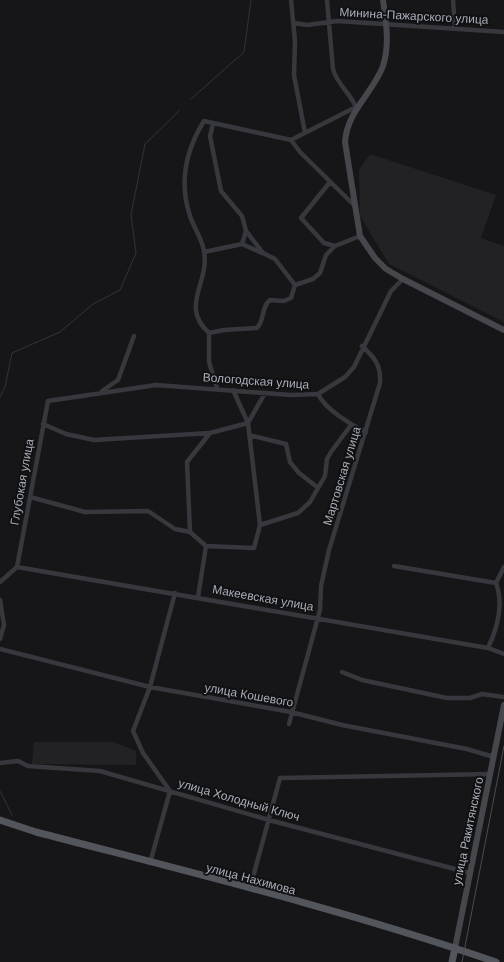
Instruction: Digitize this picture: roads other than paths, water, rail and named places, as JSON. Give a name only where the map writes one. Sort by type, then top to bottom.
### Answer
[{"type":"main road","points":[[383,0],[387,46],[382,67],[356,107],[346,131],[345,142],[360,236],[386,269],[504,330]]},
{"type":"main road","name":"улица Ракитянского","points":[[452,962],[495,757],[504,704]]},
{"type":"main road","name":"улица Нахимова","points":[[0,820],[455,948],[496,962]]},
{"type":"street","points":[[291,0],[294,23],[294,75],[305,133]]},
{"type":"street","points":[[217,388],[209,362],[209,334],[200,326],[195,314],[196,298],[205,264],[204,252],[190,217],[184,188],[192,139],[204,121],[291,140],[356,107],[351,95],[335,77],[326,0]]},
{"type":"street","points":[[453,0],[455,28]]},
{"type":"street","name":"Минина-Пажарского улица","points":[[294,23],[306,25],[330,22],[504,32]]},
{"type":"street","points":[[213,124],[210,136],[217,181],[221,191],[242,216],[246,231],[263,253]]},
{"type":"street","points":[[291,140],[300,152],[354,204]]},
{"type":"street","points":[[330,182],[301,218],[324,243],[335,246]]},
{"type":"street","points":[[242,244],[246,231]]},
{"type":"street","points":[[295,285],[313,279],[320,273],[326,255],[335,246],[360,236]]},
{"type":"street","points":[[204,252],[242,244],[275,259],[295,285]]},
{"type":"street","name":"Вологодская улица","points":[[48,401],[156,385],[265,393],[318,394],[345,377],[354,367],[362,346],[391,291],[403,279]]},
{"type":"street","points":[[209,334],[224,330],[257,328],[261,322],[266,303],[270,300],[284,301],[291,298],[295,285]]},
{"type":"street","points":[[99,393],[118,380],[134,336]]},
{"type":"street","name":"Мартовская улица","points":[[289,724],[318,617],[329,550],[380,383],[380,372],[375,358],[362,346]]},
{"type":"street","points":[[118,380],[122,389]]},
{"type":"street","points":[[30,497],[85,512],[148,511],[174,529],[190,532],[206,546],[254,548],[260,525],[248,423],[233,390]]},
{"type":"street","points":[[43,424],[66,434],[94,440],[210,433],[248,423],[265,393]]},
{"type":"street","points":[[318,394],[322,403],[351,425],[366,432]]},
{"type":"street","name":"Глубокая улица","points":[[17,567],[48,401]]},
{"type":"street","points":[[260,525],[298,513],[310,502],[325,476],[327,459],[351,425]]},
{"type":"street","points":[[190,532],[188,462],[210,433]]},
{"type":"street","points":[[248,435],[286,444],[290,462],[299,473],[317,487]]},
{"type":"street","points":[[198,597],[206,546]]},
{"type":"street","points":[[394,566],[496,583],[502,591],[501,608],[497,627],[488,648]]},
{"type":"street","points":[[0,582],[17,567]]},
{"type":"street","name":"Макеевская улица","points":[[17,567],[318,617],[488,648],[504,654]]},
{"type":"street","points":[[496,583],[504,567]]},
{"type":"street","points":[[150,863],[170,790],[143,753],[133,731],[150,687],[175,593]]},
{"type":"street","points":[[0,600],[4,625],[0,639]]},
{"type":"street","name":"улица Кошевого","points":[[0,649],[150,687],[292,712],[342,725],[467,749],[495,757]]},
{"type":"street","points":[[342,672],[362,680],[447,698],[470,698],[482,694],[504,697]]},
{"type":"street","name":"улица Холодный Ключ","points":[[0,763],[18,761],[28,766],[100,771],[268,820],[470,873]]},
{"type":"street","points":[[250,890],[280,778],[491,774]]},
{"type":"waterway","points":[[191,99],[244,52],[251,0]]},
{"type":"waterway","points":[[0,397],[5,387],[12,353],[60,332],[93,304],[120,290],[136,253],[131,215],[145,144],[179,111]]},
{"type":"waterway","points":[[0,791],[12,815]]},
{"type":"tram line","points":[[462,962],[504,746]]}]
